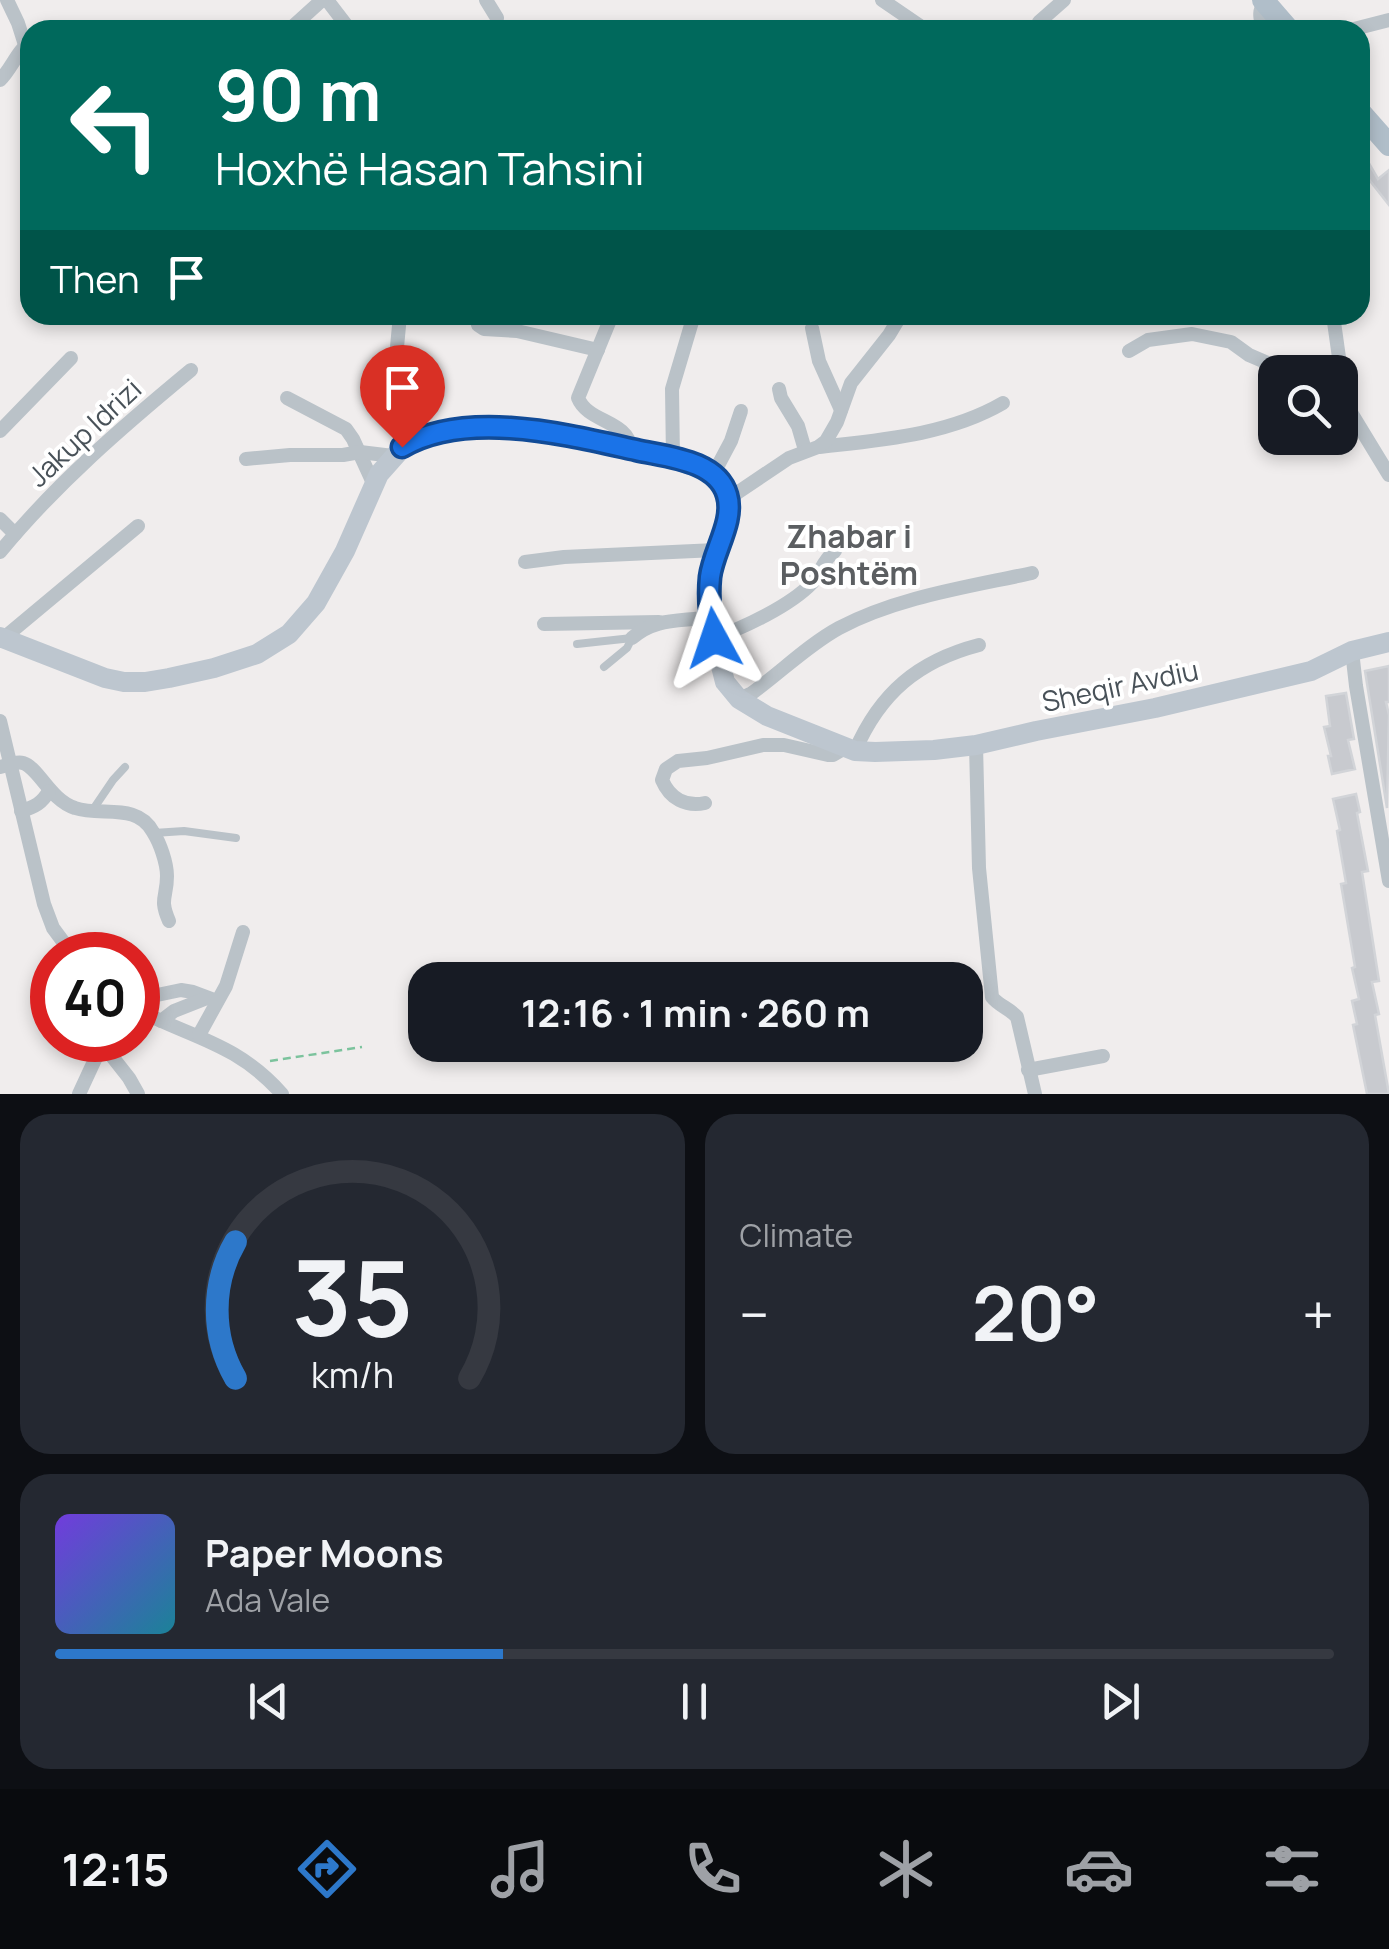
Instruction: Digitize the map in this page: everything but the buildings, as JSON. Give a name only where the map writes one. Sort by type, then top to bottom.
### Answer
[{"type":"main road","points":[[1370,123],[1389,145]]},
{"type":"street","points":[[6,0],[20,28]]},
{"type":"street","points":[[301,20],[325,0],[344,20]]},
{"type":"street","points":[[486,0],[497,18]]},
{"type":"street","points":[[882,0],[907,20]]},
{"type":"street","points":[[1041,20],[1064,0]]},
{"type":"street","points":[[0,80],[20,54]]},
{"type":"street","points":[[398,452],[394,380],[399,325]]},
{"type":"street","points":[[478,325],[598,350]]},
{"type":"street","points":[[608,325],[578,402],[588,412],[620,429],[629,437],[631,449]]},
{"type":"street","points":[[673,459],[672,389],[691,325]]},
{"type":"street","points":[[728,498],[830,437],[851,383],[895,325]]},
{"type":"street","points":[[1333,325],[1337,355]]},
{"type":"street","points":[[812,328],[820,361],[841,410]]},
{"type":"street","points":[[1129,351],[1148,340],[1192,334],[1231,342],[1258,359]]},
{"type":"street","points":[[0,431],[71,358]]},
{"type":"street","name":"Jakup Idrizi","points":[[0,552],[73,472],[191,370]]},
{"type":"street","points":[[779,389],[811,449]]},
{"type":"street","points":[[286,398],[346,429],[374,485]]},
{"type":"street","points":[[811,449],[944,428],[982,416],[1003,403]]},
{"type":"street","points":[[714,473],[741,411]]},
{"type":"street","points":[[1358,426],[1389,475]]},
{"type":"street","points":[[138,526],[1,639],[124,682],[169,678],[258,654],[289,634],[316,603],[374,485],[398,452],[431,434],[468,430],[516,428],[573,435],[714,473],[728,498],[726,524],[710,575],[712,628],[726,682],[739,699],[835,630],[864,616],[903,602],[1032,572]]},
{"type":"street","points":[[246,459],[398,452]]},
{"type":"street","points":[[0,519],[15,534]]},
{"type":"street","points":[[525,562],[716,550]]},
{"type":"street","points":[[544,624],[659,622],[712,628],[790,601],[810,585],[823,562],[835,551]]},
{"type":"street","points":[[632,638],[659,622]]},
{"type":"street","name":"Sheqir Avdiu","points":[[739,699],[767,716],[850,749],[934,750],[976,745],[1311,672],[1352,651],[1389,642]]},
{"type":"street","points":[[850,749],[907,678],[930,662],[979,645]]},
{"type":"street","points":[[1352,651],[1389,881]]},
{"type":"street","points":[[0,722],[6,765],[22,811],[44,904],[56,932]]},
{"type":"street","name":"Sheqir Avdiu","points":[[705,802],[691,805],[672,796],[662,780],[666,769],[678,761],[763,745],[784,745],[828,755],[850,749]]},
{"type":"street","points":[[976,745],[979,868],[992,997],[1017,1017],[1035,1094]]},
{"type":"street","points":[[6,765],[26,764],[49,791],[76,808],[137,816],[154,833],[167,875],[162,902],[169,921]]},
{"type":"street","points":[[22,811],[34,808],[49,791]]},
{"type":"street","points":[[199,1035],[212,1000],[226,986],[243,932]]},
{"type":"street","points":[[160,994],[181,990],[212,1000]]},
{"type":"street","points":[[161,1021],[174,1011],[212,1000]]},
{"type":"street","points":[[161,1021],[199,1035],[254,1066],[282,1094]]},
{"type":"street","points":[[1028,1070],[1104,1056]]},
{"type":"street","points":[[80,1094],[95,1062]]},
{"type":"street","points":[[118,1062],[138,1094]]},
{"type":"lane","points":[[577,644],[632,638],[628,648],[604,667]]},
{"type":"lane","points":[[92,811],[125,767]]},
{"type":"lane","points":[[154,833],[184,831],[236,838]]},
{"type":"path","points":[[254,1066],[362,1047]]},
{"type":"district","name":"Zhabar i Poshtëm","points":[[849,554]]},
{"type":"route","points":[[402,447],[431,434],[543,430],[673,459],[714,473],[726,491],[729,508],[710,575],[714,638]]}]
